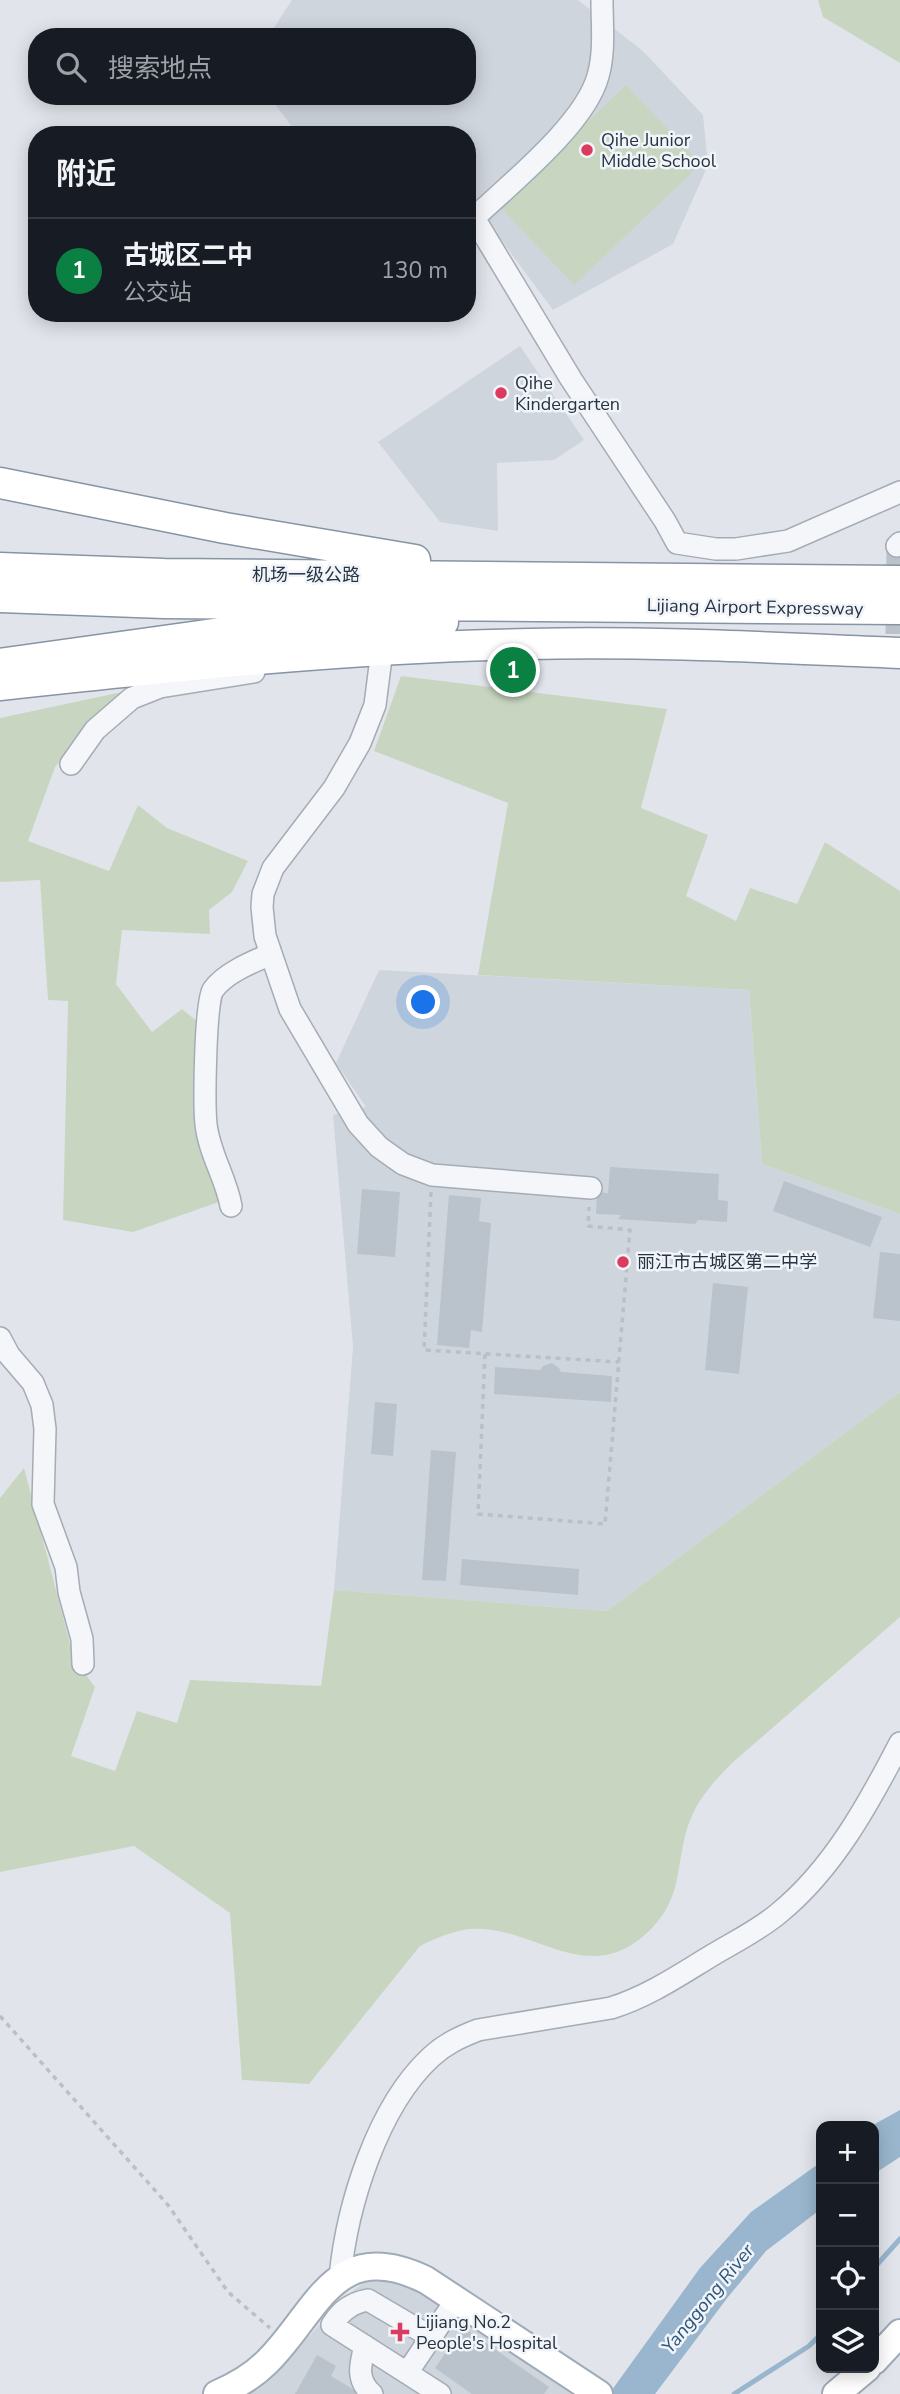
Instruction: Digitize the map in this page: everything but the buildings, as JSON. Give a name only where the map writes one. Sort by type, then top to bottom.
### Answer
[{"type":"highway","points":[[0,483],[225,528],[611,591]]},
{"type":"highway","name":"机场一级公路","points":[[0,568],[611,591]]},
{"type":"highway","name":"Lijiang Airport Expressway","points":[[611,591],[900,581]]},
{"type":"highway","points":[[0,664],[228,632],[425,624],[611,591]]},
{"type":"highway","name":"机场一级公路","points":[[0,597],[164,603],[611,591]]},
{"type":"highway","name":"Lijiang Airport Expressway","points":[[611,591],[898,637]]},
{"type":"highway","points":[[0,685],[219,661],[382,650],[580,643],[696,645],[898,637]]},
{"type":"main road","points":[[217,2394],[257,2371],[285,2341],[322,2292],[340,2277],[364,2269],[377,2268],[403,2271],[426,2280],[599,2394]]},
{"type":"main road","points":[[879,2356],[900,2333]]},
{"type":"main road","points":[[836,2394],[861,2373]]},
{"type":"street","points":[[476,216],[564,132],[587,102],[599,73],[602,0]]},
{"type":"street","points":[[476,221],[564,367],[677,543],[736,549],[788,541],[900,492]]},
{"type":"street","points":[[382,650],[375,705],[360,743],[334,788],[273,868],[268,880],[262,907],[262,922],[290,1009],[349,1112],[368,1136],[403,1164],[432,1175],[591,1188]]},
{"type":"street","points":[[71,764],[95,730],[132,698],[160,687],[259,671],[273,657]]},
{"type":"street","points":[[231,1206],[206,1123],[209,997],[224,978],[271,954]]},
{"type":"street","points":[[0,1338],[9,1355],[33,1383],[42,1405],[45,1429],[43,1504],[66,1567],[69,1592],[82,1639],[83,1664]]},
{"type":"street","points":[[340,2277],[351,2208],[367,2161],[394,2106],[421,2067],[432,2056],[457,2038],[478,2030],[628,2003],[656,1990],[778,1914],[803,1891],[840,1846],[900,1743]]},
{"type":"street","points":[[431,2337],[368,2300],[346,2308],[332,2325],[440,2394]]},
{"type":"street","points":[[407,2373],[456,2300]]},
{"type":"street","points":[[365,2346],[360,2374],[362,2382],[372,2394]]},
{"type":"path","points":[[432,1175],[424,1350],[619,1362]]},
{"type":"path","points":[[485,1354],[478,1514],[605,1524],[630,1230],[588,1226],[591,1188]]},
{"type":"path","points":[[0,2016],[168,2205],[228,2292],[285,2341]]},
{"type":"shaded area","name":"Qihe Junior Middle School","points":[[292,0],[578,0],[644,52],[703,115],[708,165],[673,244],[553,310],[476,209],[476,126],[291,126],[276,105],[476,105],[476,28],[274,28]]},
{"type":"shaded area","name":"Qihe Kindergarten","points":[[520,346],[584,440],[554,460],[497,463],[498,531],[440,522],[378,442]]},
{"type":"shaded area","name":"丽江市古城区第二中学","points":[[379,970],[749,990],[762,1164],[900,1214],[900,1392],[607,1611],[334,1590],[353,1347],[333,1115],[366,1107],[336,1063]]},
{"type":"shaded area","name":"Lijiang No.2 People's Hospital","points":[[366,2281],[396,2282],[430,2296],[581,2394],[248,2394],[283,2366],[342,2299]]},
{"type":"green space","points":[[818,0],[900,0],[900,63],[823,17]]},
{"type":"green space","points":[[626,85],[701,164],[574,285],[499,206]]},
{"type":"green space","points":[[401,676],[667,709],[641,808],[708,835],[686,896],[736,921],[750,888],[797,904],[825,842],[900,891],[900,1214],[762,1164],[749,990],[478,975],[508,803],[374,751]]},
{"type":"green space","points":[[122,692],[55,767],[28,841],[109,871],[138,805],[167,828],[248,861],[232,892],[209,910],[210,934],[122,930],[116,984],[152,1032],[182,1009],[199,1023],[197,1120],[219,1202],[133,1232],[63,1220],[68,1001],[48,1000],[40,880],[0,882],[0,718]]},
{"type":"green space","points":[[900,1392],[900,1617],[732,1763],[712,1785],[690,1819],[669,1905],[652,1928],[629,1946],[606,1955],[584,1956],[494,1930],[470,1929],[444,1935],[420,1946],[309,2084],[242,2080],[230,1913],[134,1846],[0,1872],[0,1498],[24,1468],[74,1659],[95,1687],[71,1756],[115,1771],[137,1711],[177,1723],[190,1680],[321,1686],[334,1590],[607,1611]]},
{"type":"water","points":[[900,2110],[900,2157],[879,2171],[879,2122]]},
{"type":"water","name":"Yanggong River","points":[[816,2166],[816,2213],[766,2251],[655,2394],[609,2394],[700,2268],[751,2212]]},
{"type":"waterway","points":[[879,2262],[900,2239]]},
{"type":"waterway","points":[[734,2394],[816,2339]]},
{"type":"tunnel","points":[[896,634],[897,546]]},
{"type":"place","name":"Qihe Junior Middle School","points":[[587,150]]},
{"type":"place","name":"Qihe Kindergarten","points":[[501,393]]},
{"type":"place","name":"古城区二中","points":[[513,670]]},
{"type":"place","name":"丽江市古城区第二中学","points":[[623,1262]]},
{"type":"place","name":"Lijiang No.2 People's Hospital","points":[[400,2332]]}]
